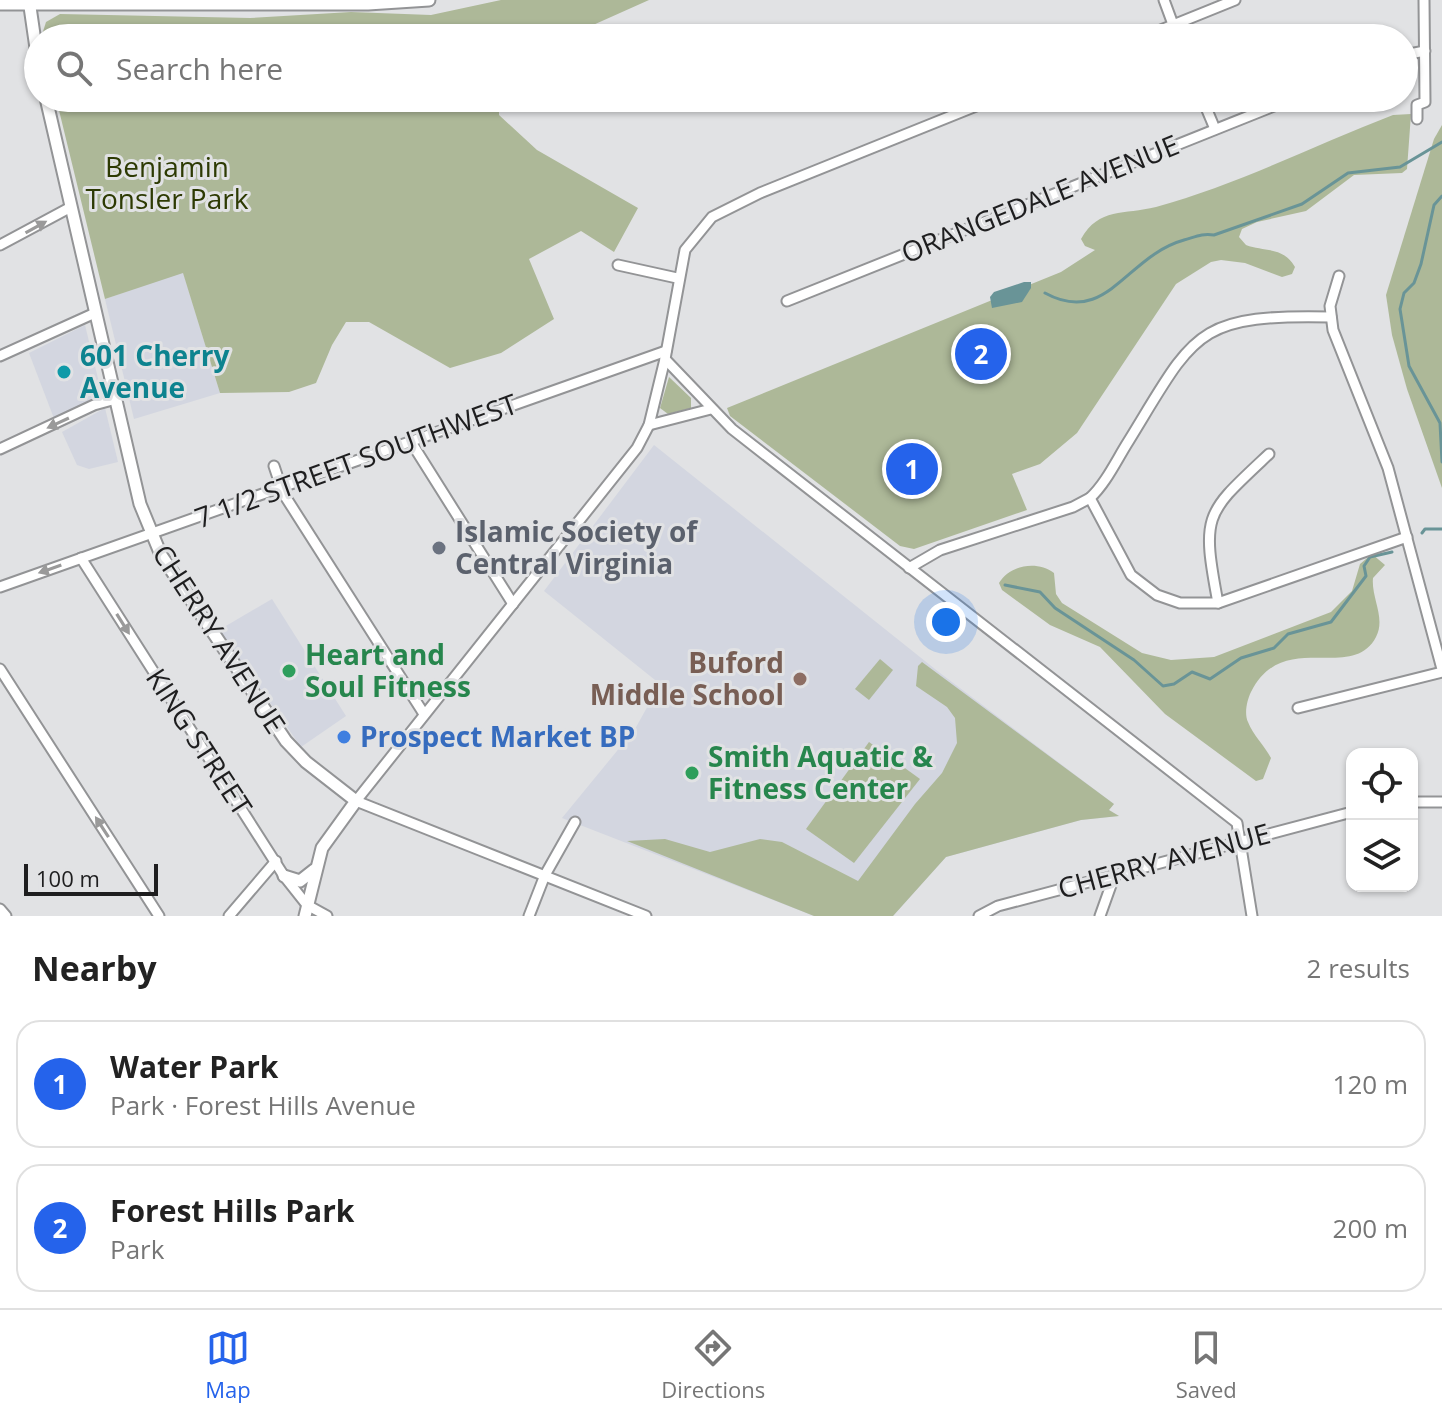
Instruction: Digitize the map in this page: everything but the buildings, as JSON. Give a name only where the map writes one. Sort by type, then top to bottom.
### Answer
[{"type":"main road","points":[[0,4],[429,0]]},
{"type":"main road","points":[[29,2],[32,24]]},
{"type":"main road","name":"CHERRY AVENUE","points":[[49,112],[150,534],[208,628],[286,741],[306,762],[356,801]]},
{"type":"main road","points":[[306,910],[314,869],[332,830],[356,801]]},
{"type":"main road","points":[[284,876],[300,881],[314,869]]},
{"type":"street","points":[[1164,0],[1173,24]]},
{"type":"street","points":[[1175,24],[1235,0]]},
{"type":"street","points":[[1418,105],[1425,102],[1424,0]]},
{"type":"street","points":[[1418,52],[1425,51]]},
{"type":"street","points":[[356,801],[613,482],[643,439],[666,355],[677,278],[692,238],[725,209],[962,112]]},
{"type":"street","points":[[1208,112],[1215,129]]},
{"type":"street","name":"ORANGEDALE AVENUE","points":[[787,301],[1258,112]]},
{"type":"street","points":[[1417,112],[1417,119]]},
{"type":"street","points":[[0,245],[71,207]]},
{"type":"street","points":[[618,265],[677,278]]},
{"type":"street","points":[[1298,708],[1442,670],[1384,456],[1331,317],[1332,294],[1339,276]]},
{"type":"street","points":[[0,356],[95,313]]},
{"type":"street","points":[[909,568],[940,550],[1073,507],[1090,498],[1101,486],[1177,363],[1204,335],[1241,320],[1331,317]]},
{"type":"street","points":[[666,355],[732,429],[1237,823],[1252,916]]},
{"type":"street","name":"7 1/2 STREET SOUTHWEST","points":[[0,587],[666,355]]},
{"type":"street","points":[[0,449],[94,405],[116,399]]},
{"type":"street","points":[[649,425],[711,409]]},
{"type":"street","points":[[411,442],[513,604]]},
{"type":"street","points":[[1218,603],[1210,550],[1211,518],[1220,500],[1269,454]]},
{"type":"street","points":[[274,466],[281,488],[424,714]]},
{"type":"street","points":[[1090,498],[1118,555],[1145,588],[1180,603],[1218,603],[1407,537]]},
{"type":"street","name":"KING STREET","points":[[81,558],[306,910],[327,916]]},
{"type":"street","points":[[0,669],[159,916]]},
{"type":"street","name":"CHERRY AVENUE","points":[[356,801],[646,916]]},
{"type":"street","points":[[1418,802],[1442,802]]},
{"type":"street","name":"CHERRY AVENUE","points":[[979,916],[998,906],[1346,814]]},
{"type":"street","points":[[529,916],[545,875],[575,822]]},
{"type":"street","points":[[229,916],[276,861]]},
{"type":"street","points":[[1100,916],[1115,874]]},
{"type":"street","points":[[0,909],[6,916]]},
{"type":"shaded area","points":[[183,272],[220,393],[134,419],[105,299]]},
{"type":"shaded area","points":[[85,325],[103,399],[55,421],[29,353]]},
{"type":"shaded area","points":[[105,408],[118,462],[89,469],[77,465],[62,432]]},
{"type":"shaded area","name":"Buford Middle School","points":[[654,445],[940,673],[1114,804],[1109,810],[1119,816],[1081,820],[946,857],[893,916],[814,916],[562,818],[635,729],[660,684],[544,591]]},
{"type":"shaded area","points":[[272,599],[346,716],[301,747],[219,630]]},
{"type":"green space","points":[[501,0],[649,0],[595,24],[45,24],[60,14],[250,18],[351,12],[431,15]]},
{"type":"green space","name":"Benjamin Tonsler Park","points":[[59,112],[499,112],[537,150],[638,208],[614,252],[581,231],[529,259],[554,319],[501,353],[450,368],[369,322],[346,322],[332,345],[316,383],[289,392],[220,393],[183,273],[105,299]]},
{"type":"green space","points":[[1411,114],[1407,169],[1402,173],[1354,175],[1306,211],[1257,222],[1242,229],[1239,237],[1246,245],[1285,256],[1295,267],[1292,274],[1282,277],[1245,263],[1221,260],[1211,262],[1176,284],[1077,433],[1040,464],[1012,474],[1027,510],[914,549],[900,546],[730,416],[727,408],[1061,272],[1095,250],[1085,246],[1081,239],[1104,217],[1186,198],[1393,115]]},
{"type":"green space","points":[[1442,125],[1442,488],[1407,389],[1392,335],[1386,295],[1434,139]]},
{"type":"green space","points":[[669,377],[691,398],[691,408],[668,414],[660,408]]},
{"type":"green space","points":[[1372,554],[1385,565],[1373,578],[1379,630],[1365,650],[1351,656],[1281,663],[1265,673],[1251,692],[1246,707],[1247,719],[1271,758],[1263,779],[1256,781],[1165,714],[1100,647],[1050,625],[1002,590],[999,583],[1017,568],[1032,566],[1047,569],[1054,573],[1056,594],[1062,603],[1142,653],[1171,660],[1214,657],[1331,612],[1352,591],[1360,564]]},
{"type":"green space","points":[[880,659],[893,670],[869,700],[855,689]]},
{"type":"green space","points":[[922,662],[1114,804],[1109,810],[1119,816],[1081,820],[946,857],[893,916],[814,916],[627,841],[665,839],[710,852],[760,839],[782,842],[858,881],[942,773],[957,743],[955,718],[947,707],[916,686],[918,666]]},
{"type":"green space","points":[[869,742],[920,779],[854,863],[806,829]]},
{"type":"water","points":[[1031,282],[1031,288],[1022,302],[992,308],[990,297],[994,292]]},
{"type":"waterway","points":[[1045,293],[1066,301],[1085,301],[1101,295],[1164,248],[1199,236],[1214,235],[1302,204],[1348,173],[1400,167],[1442,142]]},
{"type":"waterway","points":[[1442,196],[1434,205],[1421,264],[1414,283],[1404,293],[1400,309],[1409,366],[1440,423],[1442,462]]},
{"type":"waterway","points":[[1422,533],[1425,529],[1442,529]]},
{"type":"waterway","points":[[1005,585],[1040,592],[1055,608],[1134,660],[1163,686],[1174,684],[1192,672],[1210,679],[1241,658],[1274,648],[1288,634],[1331,622],[1366,576],[1364,566],[1370,557],[1392,552]]},
{"type":"place","name":"Forest Hills Park","points":[[981,354]]},
{"type":"place","name":"601 Cherry Avenue","points":[[64,372]]},
{"type":"place","name":"Water Park","points":[[912,469]]},
{"type":"place","name":"Islamic Society of Central Virginia","points":[[439,548]]},
{"type":"place","name":"Heart and Soul Fitness","points":[[289,671]]},
{"type":"place","name":"Buford Middle School","points":[[800,679]]},
{"type":"place","name":"Prospect Market BP","points":[[344,737]]},
{"type":"place","name":"Smith Aquatic & Fitness Center","points":[[692,773]]}]
